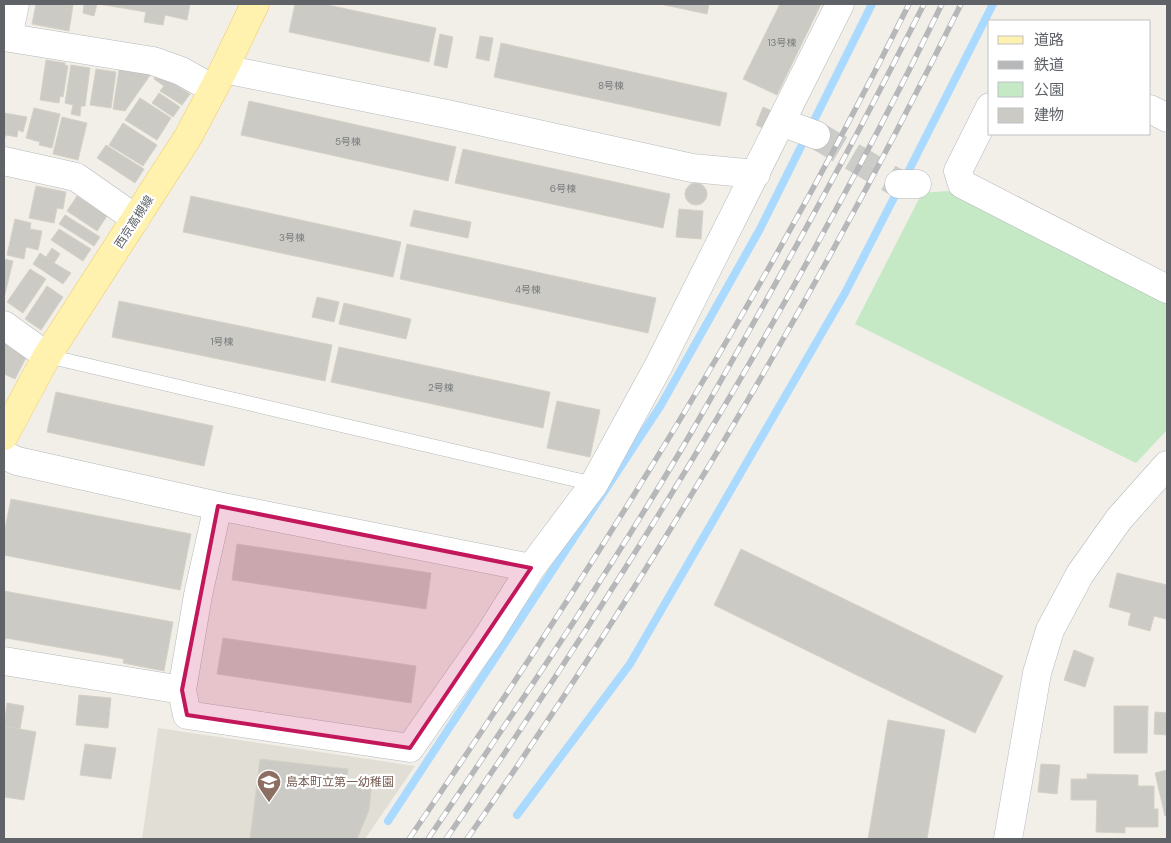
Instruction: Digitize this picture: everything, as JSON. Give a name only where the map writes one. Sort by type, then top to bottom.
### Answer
[{"type":"main road","name":"西京高槻線","points":[[4,436],[47,356],[188,137],[219,79],[255,4]]},
{"type":"street","points":[[15,4],[6,37],[153,61],[181,71],[219,79],[447,114],[692,168],[756,174]]},
{"type":"street","points":[[218,506],[198,595],[182,690],[187,715],[410,748],[489,635],[531,568],[594,484],[659,365],[840,4]]},
{"type":"street","points":[[1151,110],[1167,118]]},
{"type":"street","points":[[988,111],[958,172],[962,184],[1164,281]]},
{"type":"street","points":[[781,122],[816,135]]},
{"type":"street","points":[[4,161],[76,177],[136,219]]},
{"type":"street","points":[[4,325],[47,356]]},
{"type":"street","points":[[4,455],[17,461],[218,506],[531,568]]},
{"type":"street","points":[[1008,839],[1037,673],[1050,630],[1080,574],[1119,520],[1167,465]]},
{"type":"street","points":[[4,661],[182,690]]},
{"type":"lane","points":[[47,356],[594,484]]},
{"type":"highlighted area","points":[[218,506],[531,568],[410,748],[187,715],[182,690]]},
{"type":"shaded area","name":"島本町立第一幼稚園","points":[[158,728],[415,766],[365,839],[142,839]]},
{"type":"green space","points":[[948,191],[1167,303],[1167,430],[1136,463],[855,324],[922,193]]},
{"type":"building","points":[[36,4],[73,5],[69,31],[32,24]]},
{"type":"building","points":[[84,4],[97,4],[94,16],[83,13]]},
{"type":"building","points":[[99,4],[190,4],[187,20],[165,15],[163,25],[144,22],[146,12]]},
{"type":"building","points":[[295,4],[323,4],[436,28],[429,62],[289,32]]},
{"type":"building","points":[[660,4],[709,4],[707,14]]},
{"type":"building","points":[[780,4],[821,4],[777,95],[743,79]]},
{"type":"building","points":[[440,34],[453,37],[447,68],[434,65]]},
{"type":"building","points":[[480,36],[493,38],[489,61],[476,58]]},
{"type":"building","points":[[501,43],[727,93],[720,126],[494,77]]},
{"type":"building","points":[[46,60],[65,63],[68,66],[63,97],[60,96],[59,103],[40,100]]},
{"type":"building","points":[[120,64],[151,74],[125,111],[113,109]]},
{"type":"building","points":[[71,65],[90,68],[85,106],[81,106],[80,116],[71,114],[73,105],[65,103]]},
{"type":"building","points":[[96,69],[116,72],[111,108],[90,105]]},
{"type":"building","points":[[157,73],[190,94],[182,105],[160,91],[164,86],[154,79]]},
{"type":"building","points":[[159,93],[180,107],[173,117],[152,103]]},
{"type":"building","points":[[140,98],[171,118],[157,140],[125,120]]},
{"type":"building","points":[[249,101],[456,147],[448,181],[241,135]]},
{"type":"building","points":[[763,107],[772,111],[765,129],[756,125]]},
{"type":"building","points":[[34,108],[60,114],[52,148],[39,145],[40,142],[26,138]]},
{"type":"building","points":[[4,113],[27,117],[23,132],[18,130],[17,137],[6,135],[4,139]]},
{"type":"building","points":[[62,117],[87,123],[78,160],[53,154]]},
{"type":"building","points":[[123,123],[157,145],[143,166],[109,145]]},
{"type":"building","points":[[106,145],[144,169],[135,183],[97,158]]},
{"type":"building","points":[[463,149],[670,194],[663,228],[455,183]]},
{"type":"building","points":[[692,183],[700,183],[707,190],[707,198],[700,205],[692,205],[685,198],[685,190]]},
{"type":"building","points":[[36,186],[66,192],[63,209],[57,208],[54,223],[29,218]]},
{"type":"building","points":[[77,196],[107,216],[97,231],[67,211]]},
{"type":"building","points":[[191,196],[401,242],[393,277],[183,232]]},
{"type":"building","points":[[679,209],[703,211],[701,239],[676,237]]},
{"type":"building","points":[[414,210],[471,222],[468,238],[410,226]]},
{"type":"building","points":[[65,215],[100,237],[94,246],[59,224]]},
{"type":"building","points":[[15,219],[31,223],[30,229],[42,231],[38,250],[26,247],[24,259],[7,255]]},
{"type":"building","points":[[59,229],[91,249],[83,261],[51,240]]},
{"type":"building","points":[[407,244],[656,298],[648,333],[400,279]]},
{"type":"building","points":[[52,248],[60,254],[54,263],[71,273],[63,284],[33,264],[40,253],[46,257]]},
{"type":"building","points":[[4,259],[13,261],[4,298]]},
{"type":"building","points":[[30,269],[46,279],[23,313],[7,302]]},
{"type":"building","points":[[47,286],[63,297],[41,330],[25,319]]},
{"type":"building","points":[[317,297],[339,302],[334,322],[312,317]]},
{"type":"building","points":[[119,301],[332,345],[325,381],[112,337]]},
{"type":"building","points":[[344,303],[411,319],[406,339],[339,324]]},
{"type":"building","points":[[4,336],[28,354],[15,379],[4,374]]},
{"type":"building","points":[[339,347],[550,392],[543,428],[331,382]]},
{"type":"building","points":[[56,392],[213,426],[204,466],[47,432]]},
{"type":"building","points":[[557,401],[600,410],[590,457],[547,448]]},
{"type":"building","points":[[11,499],[191,534],[180,590],[4,555],[4,533]]},
{"type":"building","points":[[237,544],[431,573],[426,609],[232,580]]},
{"type":"building","points":[[741,549],[1003,676],[975,733],[714,605]]},
{"type":"building","points":[[1117,573],[1167,585],[1166,619],[1154,616],[1150,631],[1128,625],[1131,613],[1109,607]]},
{"type":"building","points":[[4,591],[173,622],[164,671],[123,663],[124,659],[6,638],[4,642]]},
{"type":"building","points":[[223,638],[416,666],[411,703],[217,674]]},
{"type":"building","points":[[1074,650],[1094,658],[1085,687],[1064,680]]},
{"type":"building","points":[[79,695],[111,698],[108,728],[76,725]]},
{"type":"building","points":[[7,703],[24,706],[20,729],[4,726]]},
{"type":"building","points":[[1114,706],[1148,706],[1147,753],[1114,753]]},
{"type":"building","points":[[1155,712],[1167,713],[1167,735],[1154,734]]},
{"type":"building","points":[[888,720],[945,730],[927,839],[868,839]]},
{"type":"building","points":[[4,726],[36,732],[24,800],[4,797]]},
{"type":"building","points":[[85,744],[116,748],[111,779],[80,775]]},
{"type":"building","points":[[260,759],[348,769],[346,782],[372,782],[369,810],[357,839],[250,839]]},
{"type":"building","points":[[1041,764],[1060,765],[1057,794],[1038,792]]},
{"type":"building","points":[[1167,770],[1167,815],[1165,816],[1155,773]]},
{"type":"building","points":[[1087,774],[1138,775],[1138,786],[1154,786],[1154,809],[1158,809],[1158,827],[1125,827],[1125,833],[1096,832],[1097,800],[1071,800],[1071,779],[1087,779]]},
{"type":"waterway","points":[[388,821],[661,405],[760,229],[872,4]]},
{"type":"waterway","points":[[905,178],[993,4]]},
{"type":"waterway","points":[[517,815],[630,664],[845,293],[899,188]]},
{"type":"tunnel","points":[[816,135],[899,184]]},
{"type":"railway","points":[[409,839],[544,636],[674,430],[796,220],[909,4]]},
{"type":"railway","points":[[428,839],[596,587],[691,433],[810,220],[924,4]]},
{"type":"railway","points":[[446,839],[581,637],[710,431],[830,220],[942,4]]},
{"type":"railway","points":[[467,839],[602,638],[730,431],[791,326],[849,220],[961,4]]},
{"type":"place","name":"島本町立第一幼稚園","points":[[269,803]]}]
